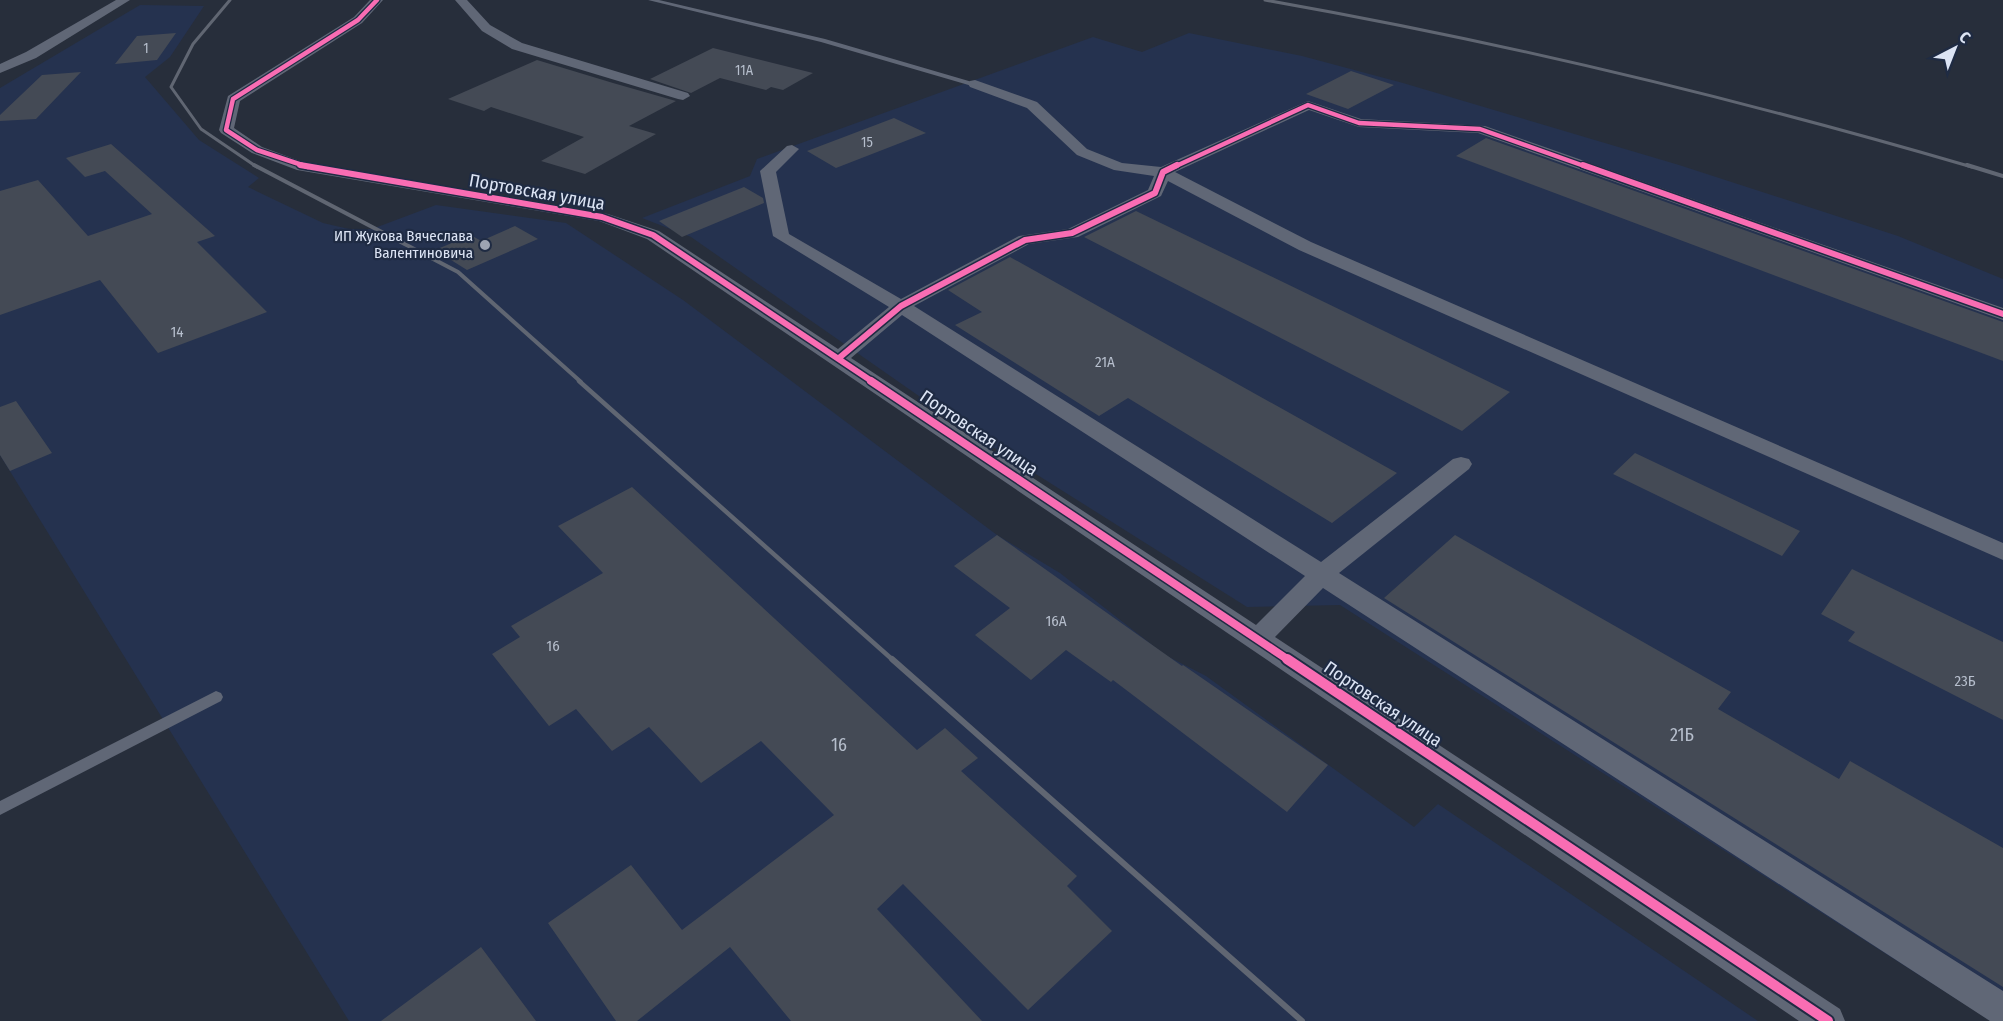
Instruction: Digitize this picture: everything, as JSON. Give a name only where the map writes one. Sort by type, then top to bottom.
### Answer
[{"type":"street","points":[[0,69],[31,55],[124,0]]},
{"type":"street","name":"Портовская улица","points":[[377,0],[358,20],[233,99],[226,130],[257,150],[297,165],[602,217],[653,235],[1828,1021]]},
{"type":"street","points":[[461,0],[486,28],[517,46],[683,96]]},
{"type":"street","points":[[975,84],[1032,105],[1082,152],[1119,167],[1163,172],[1305,246],[2003,552]]},
{"type":"street","points":[[839,358],[901,306],[1024,240],[1072,233],[1155,193],[1163,172],[1308,105],[1359,123],[1480,129],[2003,314]]},
{"type":"street","points":[[792,149],[768,171],[781,236],[901,306],[2003,1010]]},
{"type":"street","points":[[1257,638],[1321,575],[1461,464]]},
{"type":"lane","points":[[651,0],[823,40],[975,84]]},
{"type":"lane","points":[[0,808],[216,697]]},
{"type":"shaded area","points":[[140,5],[204,6],[170,57],[145,77],[199,140],[259,178],[248,187],[323,223],[349,229],[372,229],[436,205],[566,223],[683,300],[997,535],[1060,573],[1165,655],[1206,676],[1414,827],[1438,804],[1758,1021],[349,1021],[0,455],[0,88]]},
{"type":"shaded area","points":[[1189,33],[1302,56],[1403,83],[1679,165],[1898,236],[2003,279],[2003,1021],[1991,1021],[1340,605],[1247,607],[982,440],[691,237],[642,218],[750,176],[757,159],[1093,37],[1142,52]]},
{"type":"building","points":[[176,33],[157,60],[115,64],[137,36]]},
{"type":"building","points":[[713,48],[813,73],[783,90],[771,87],[766,90],[720,78],[691,93],[650,79]]},
{"type":"building","points":[[537,60],[676,101],[629,126],[656,134],[585,174],[541,161],[584,137],[491,107],[484,111],[448,99]]},
{"type":"building","points":[[1351,71],[1394,85],[1348,109],[1306,94]]},
{"type":"building","points":[[81,72],[36,119],[0,121],[0,115],[42,75]]},
{"type":"building","points":[[894,118],[926,133],[836,168],[807,151]]},
{"type":"building","points":[[1486,138],[2003,322],[2003,361],[1456,156]]},
{"type":"building","points":[[111,144],[215,236],[197,242],[267,312],[158,353],[100,280],[0,315],[0,191],[38,180],[88,236],[152,214],[105,171],[85,177],[66,158]]},
{"type":"building","points":[[744,187],[763,198],[764,203],[682,237],[659,221]]},
{"type":"building","points":[[1136,211],[1510,392],[1462,431],[1084,237]]},
{"type":"building","name":"ИП Жукова Вячеслава Валентиновича","points":[[515,226],[538,239],[467,270],[435,250],[471,235],[481,241]]},
{"type":"building","points":[[1010,257],[1397,473],[1332,523],[1128,398],[1099,416],[955,325],[982,312],[948,290]]},
{"type":"building","points":[[16,401],[52,453],[10,471],[0,455],[0,407]]},
{"type":"building","points":[[1635,453],[1800,531],[1782,556],[1613,474]]},
{"type":"building","points":[[632,487],[917,750],[945,728],[978,758],[961,771],[1077,876],[1067,886],[1112,931],[1028,1010],[903,884],[877,909],[982,1021],[791,1021],[730,947],[637,1021],[616,1021],[548,923],[631,865],[682,930],[834,815],[761,741],[701,783],[649,727],[612,751],[576,709],[549,726],[492,654],[520,637],[511,626],[603,573],[558,526]]},
{"type":"building","points":[[997,535],[1182,666],[1328,765],[1287,812],[1113,680],[1111,682],[1066,650],[1031,680],[975,635],[1010,608],[954,566]]},
{"type":"building","points":[[1455,535],[1731,692],[1718,709],[1839,779],[1850,761],[2003,848],[2003,987],[1384,598]]},
{"type":"building","points":[[1852,569],[2003,642],[2003,720],[1848,641],[1855,632],[1821,614]]},
{"type":"building","points":[[481,947],[536,1021],[381,1021]]},
{"type":"railway","points":[[230,0],[193,44],[171,87],[201,129],[254,165]]},
{"type":"railway","points":[[1265,0],[1444,34],[1621,74],[1797,118],[1972,167]]},
{"type":"railway","points":[[254,165],[458,272],[581,382]]},
{"type":"railway","points":[[1967,165],[2003,176]]},
{"type":"railway","points":[[579,381],[894,661]]},
{"type":"railway","points":[[892,659],[1302,1021]]},
{"type":"cycle path","points":[[377,0],[358,20],[233,99],[226,130],[257,150],[297,165],[602,217],[653,235],[1828,1021]]},
{"type":"cycle path","points":[[839,358],[901,306],[1025,240],[1072,233],[1155,193],[1163,172],[1308,105],[1359,123],[1480,129],[2003,314]]},
{"type":"place","name":"ИП Жукова Вячеслава Валентиновича","points":[[485,245]]}]
